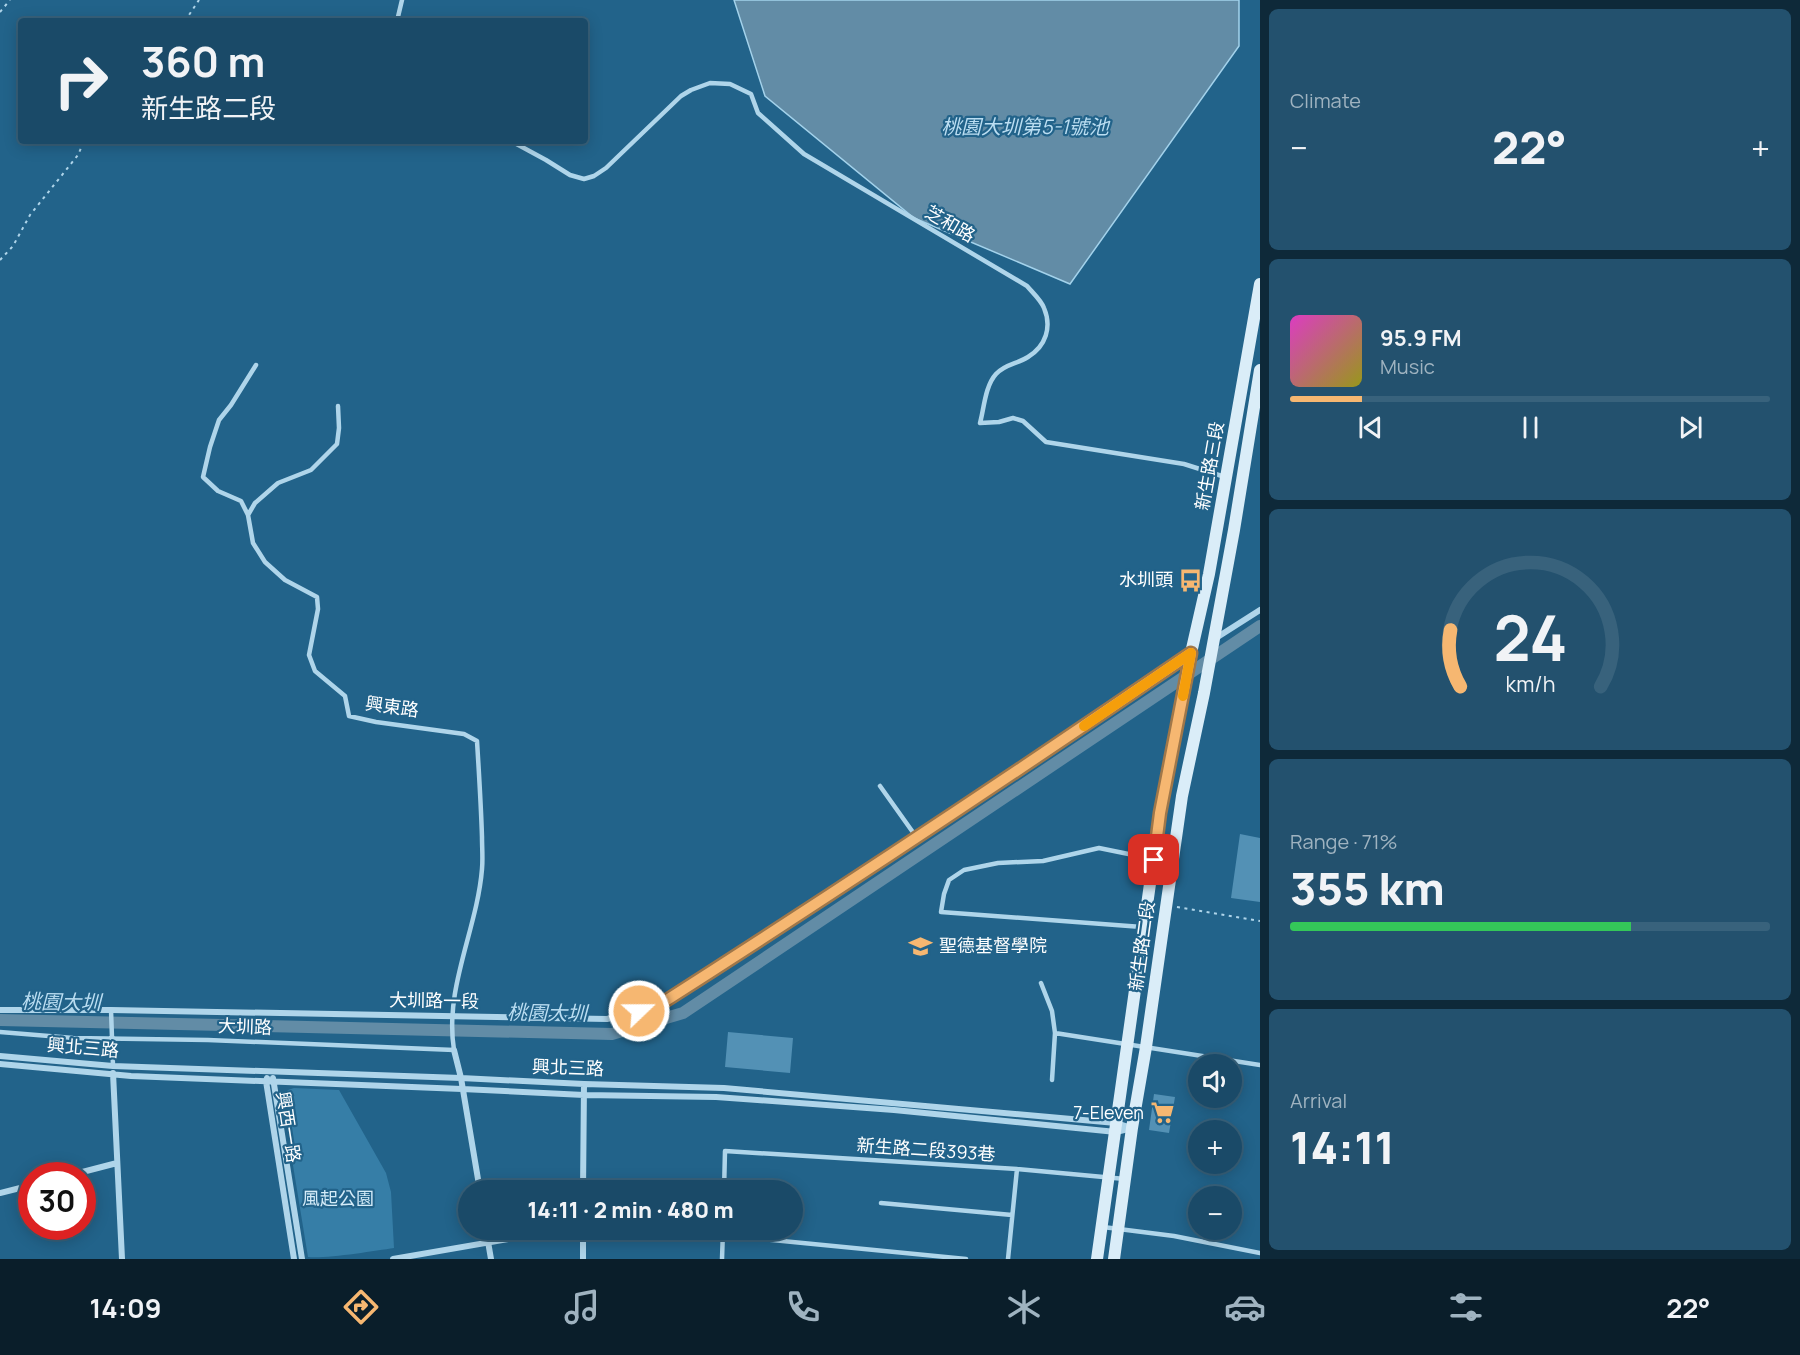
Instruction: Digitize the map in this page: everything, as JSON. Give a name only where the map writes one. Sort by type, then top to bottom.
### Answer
[{"type":"main road","name":"新生路三段","points":[[1191,653],[1209,574],[1260,284]]},
{"type":"main road","name":"新生路三段","points":[[1212,640],[1234,530],[1260,370]]},
{"type":"main road","name":"新生路二段","points":[[1113,1259],[1182,796],[1204,693],[1212,640]]},
{"type":"main road","name":"新生路二段","points":[[1097,1259],[1160,813],[1191,653]]},
{"type":"street","points":[[1212,640],[1260,610]]},
{"type":"street","name":"大圳路一段","points":[[0,1010],[607,1019],[656,1007],[1002,782],[1191,653]]},
{"type":"street","points":[[453,1047],[461,1078],[478,1180]]},
{"type":"street","name":"興北三路","points":[[0,1056],[113,1066],[724,1088],[1132,1128]]},
{"type":"street","points":[[0,1064],[113,1075],[752,1100],[1116,1128]]},
{"type":"street","points":[[113,1066],[122,1259]]},
{"type":"street","points":[[270,1072],[274,1081],[302,1259]]},
{"type":"street","name":"興西一路","points":[[270,1072],[266,1081],[294,1259]]},
{"type":"street","points":[[583,1180],[584,1084]]},
{"type":"street","points":[[96,1169],[117,1163]]},
{"type":"street","points":[[0,1193],[18,1188]]},
{"type":"street","points":[[393,1259],[500,1240]]},
{"type":"street","points":[[583,1240],[583,1259]]},
{"type":"street","points":[[488,1242],[491,1259]]},
{"type":"lane","points":[[399,18],[402,0]]},
{"type":"lane","name":"芝和路","points":[[517,144],[570,176],[584,179],[606,168],[681,96],[710,83],[730,84],[751,94],[758,113],[804,154],[1027,286],[1044,308],[1048,328],[1045,341],[1029,357],[1006,365],[994,375],[980,423],[999,422],[1013,418],[1023,421],[1046,442],[1184,464],[1226,477]]},
{"type":"lane","points":[[248,515],[241,501],[218,491],[203,477],[219,420],[256,365]]},
{"type":"lane","points":[[248,515],[255,502],[278,483],[311,470],[337,444],[338,406]]},
{"type":"lane","name":"興東路","points":[[248,515],[253,543],[265,562],[285,580],[317,597],[318,609],[309,655],[315,670],[345,696],[349,716],[464,734],[477,741],[483,869],[476,913],[458,978],[453,1017]]},
{"type":"lane","points":[[880,786],[916,838]]},
{"type":"lane","points":[[1145,927],[941,912],[949,880],[964,870],[999,863],[1043,861],[1099,848],[1154,860]]},
{"type":"lane","points":[[1041,982],[1052,1011],[1055,1033],[1052,1080]]},
{"type":"lane","points":[[111,1010],[113,1066]]},
{"type":"lane","points":[[453,1017],[453,1047]]},
{"type":"lane","name":"大圳路","points":[[0,1032],[73,1038],[453,1047]]},
{"type":"lane","points":[[1055,1033],[1260,1065]]},
{"type":"lane","name":"新生路二段393巷","points":[[724,1180],[725,1151],[1017,1169],[1125,1179]]},
{"type":"lane","points":[[1008,1259],[1017,1169]]},
{"type":"lane","points":[[881,1203],[1012,1215]]},
{"type":"lane","points":[[1101,1226],[1174,1236],[1260,1253]]},
{"type":"lane","points":[[722,1259],[723,1240]]},
{"type":"lane","points":[[788,1240],[966,1259]]},
{"type":"path","points":[[0,12],[10,0]]},
{"type":"path","points":[[186,18],[199,0]]},
{"type":"path","points":[[0,260],[14,246],[30,215],[78,155],[83,144]]},
{"type":"path","points":[[1165,906],[1260,921]]},
{"type":"green space","name":"風起公園","points":[[294,1088],[339,1090],[386,1173],[391,1192],[394,1248],[337,1256],[308,1257],[282,1098],[288,1090]]},
{"type":"water","name":"桃園大圳第5-1號池","points":[[734,0],[1239,0],[1239,46],[1070,284],[914,218],[765,96]]},
{"type":"building","points":[[1240,834],[1260,838],[1260,902],[1231,898]]},
{"type":"building","points":[[728,1032],[793,1038],[790,1073],[725,1067]]},
{"type":"building","name":"7-Eleven","points":[[1154,1094],[1175,1097],[1169,1133],[1149,1130]]},
{"type":"waterway","name":"桃園大圳","points":[[0,1020],[612,1034],[683,1013],[1260,626]]},
{"type":"slow traffic","points":[[1084,726],[1191,653],[1183,696]]},
{"type":"place","name":"水圳頭","points":[[1191,580]]},
{"type":"place","name":"聖德基督學院","points":[[921,946]]},
{"type":"place","name":"7-Eleven","points":[[1162,1113]]},
{"type":"route","points":[[639,1011],[656,1007],[750,948],[1002,782],[1191,653],[1160,813],[1154,860]]}]
